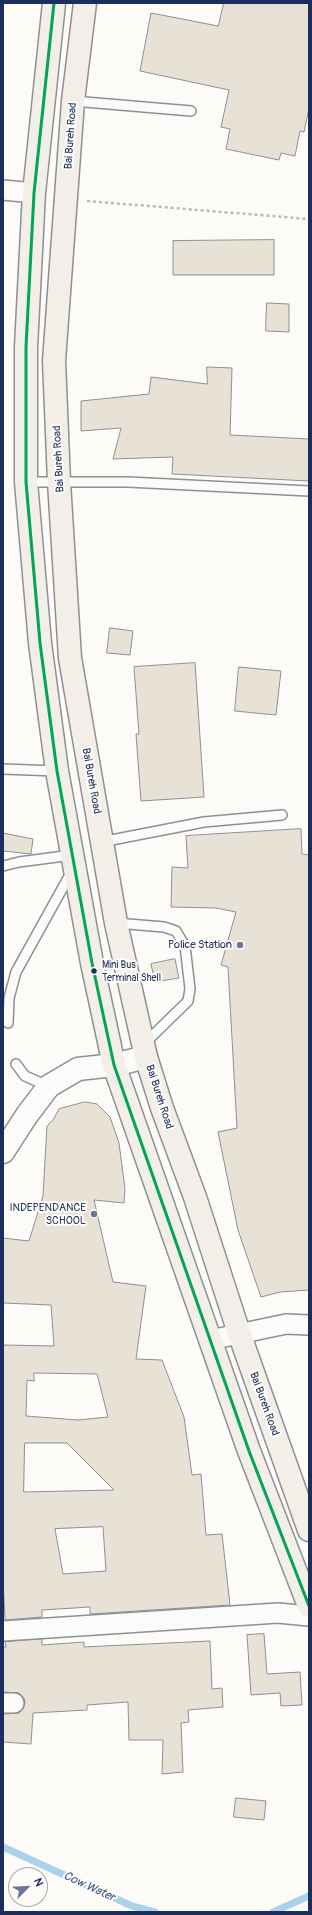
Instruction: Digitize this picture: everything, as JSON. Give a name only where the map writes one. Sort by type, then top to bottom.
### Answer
[{"type":"highway","points":[[54,3],[34,193],[26,347],[26,482],[40,643],[57,771],[92,963],[114,1064],[249,1451],[309,1606]]},
{"type":"highway","name":"Bai Bureh Road","points":[[86,3],[73,101],[54,361],[59,482],[70,658],[116,923],[145,1051],[162,1108],[195,1197],[239,1333],[309,1530]]},
{"type":"main road","points":[[3,1152],[27,1115],[49,1086],[78,1070],[114,1064],[145,1051]]},
{"type":"street","points":[[3,190],[34,193]]},
{"type":"street","points":[[210,1340],[286,1324],[309,1325]]},
{"type":"street","points":[[3,1631],[278,1613],[309,1616]]},
{"type":"lane","points":[[73,101],[191,111]]},
{"type":"lane","points":[[26,482],[128,482],[309,491]]},
{"type":"lane","points":[[3,769],[57,771]]},
{"type":"lane","points":[[101,842],[204,822],[282,814]]},
{"type":"lane","points":[[3,866],[19,862],[73,861],[16,972],[9,998],[8,1023]]},
{"type":"lane","points":[[116,923],[164,928],[176,931],[185,946],[190,989],[188,1001],[145,1051]]},
{"type":"lane","points":[[16,1064],[25,1076],[49,1086]]},
{"type":"path","points":[[66,200],[309,220]]},
{"type":"building","points":[[224,3],[309,3],[309,108],[304,132],[300,131],[295,156],[281,153],[279,160],[226,149],[230,129],[221,127],[229,90],[140,71],[151,13],[218,26]]},
{"type":"building","points":[[274,240],[274,275],[173,275],[173,241]]},
{"type":"building","points":[[267,303],[289,304],[289,332],[266,331]]},
{"type":"building","points":[[207,367],[232,368],[230,435],[309,439],[309,481],[172,474],[173,457],[113,459],[121,428],[81,431],[81,401],[149,394],[151,377],[207,384]]},
{"type":"building","points":[[110,628],[133,631],[130,655],[107,653]]},
{"type":"building","points":[[195,663],[204,797],[141,801],[136,734],[139,734],[134,667]]},
{"type":"building","points":[[239,667],[281,671],[276,715],[235,711]]},
{"type":"building","points":[[301,829],[302,854],[309,855],[309,1290],[280,1292],[261,1297],[238,1230],[218,1132],[237,1128],[228,967],[221,965],[236,912],[216,908],[171,907],[172,867],[188,868],[186,836]]},
{"type":"building","points":[[3,833],[33,839],[31,854],[3,851]]},
{"type":"building","points":[[175,959],[179,978],[155,982],[151,964]]},
{"type":"building","points":[[85,1102],[97,1104],[110,1117],[119,1143],[125,1189],[124,1203],[94,1200],[113,1282],[146,1286],[136,1359],[162,1360],[184,1417],[192,1475],[201,1474],[206,1535],[222,1534],[230,1605],[90,1614],[90,1607],[42,1610],[42,1617],[5,1620],[3,1578],[3,1345],[54,1346],[51,1305],[3,1303],[3,1238],[29,1241],[43,1196],[47,1126],[53,1120],[59,1109]],"holes":[[[34,1373],[97,1374],[108,1417],[78,1420],[26,1416],[27,1380],[34,1381]],[[25,1443],[67,1443],[114,1490],[24,1492]],[[103,1527],[106,1571],[63,1574],[55,1529]]]},
{"type":"building","points":[[264,1634],[267,1674],[300,1672],[302,1705],[281,1706],[280,1693],[251,1695],[247,1635]]},
{"type":"building","points":[[42,1639],[42,1645],[84,1642],[84,1647],[210,1641],[212,1689],[222,1688],[223,1707],[188,1710],[189,1722],[181,1723],[183,1772],[162,1774],[163,1740],[129,1740],[128,1702],[87,1705],[87,1710],[33,1713],[31,1744],[3,1742],[3,1714],[19,1713],[23,1709],[25,1703],[24,1698],[19,1693],[3,1692],[3,1647],[6,1647],[5,1642]]},
{"type":"building","points":[[236,1798],[266,1801],[264,1820],[234,1817]]},
{"type":"waterway","name":"Cow Water","points":[[3,1847],[132,1906],[155,1912]]},
{"type":"waterway","name":"Cow Water","points":[[273,1912],[309,1896]]},
{"type":"transit line","points":[[54,3],[34,193],[26,347],[26,482],[40,643],[57,771],[92,963],[114,1065],[249,1451],[309,1606]]},
{"type":"place","name":"Police Station","points":[[240,945]]},
{"type":"place","name":"Mini Bus Terminal Shell","points":[[94,971]]},
{"type":"place","name":"INDEPENDANCE SCHOOL","points":[[94,1214]]}]
